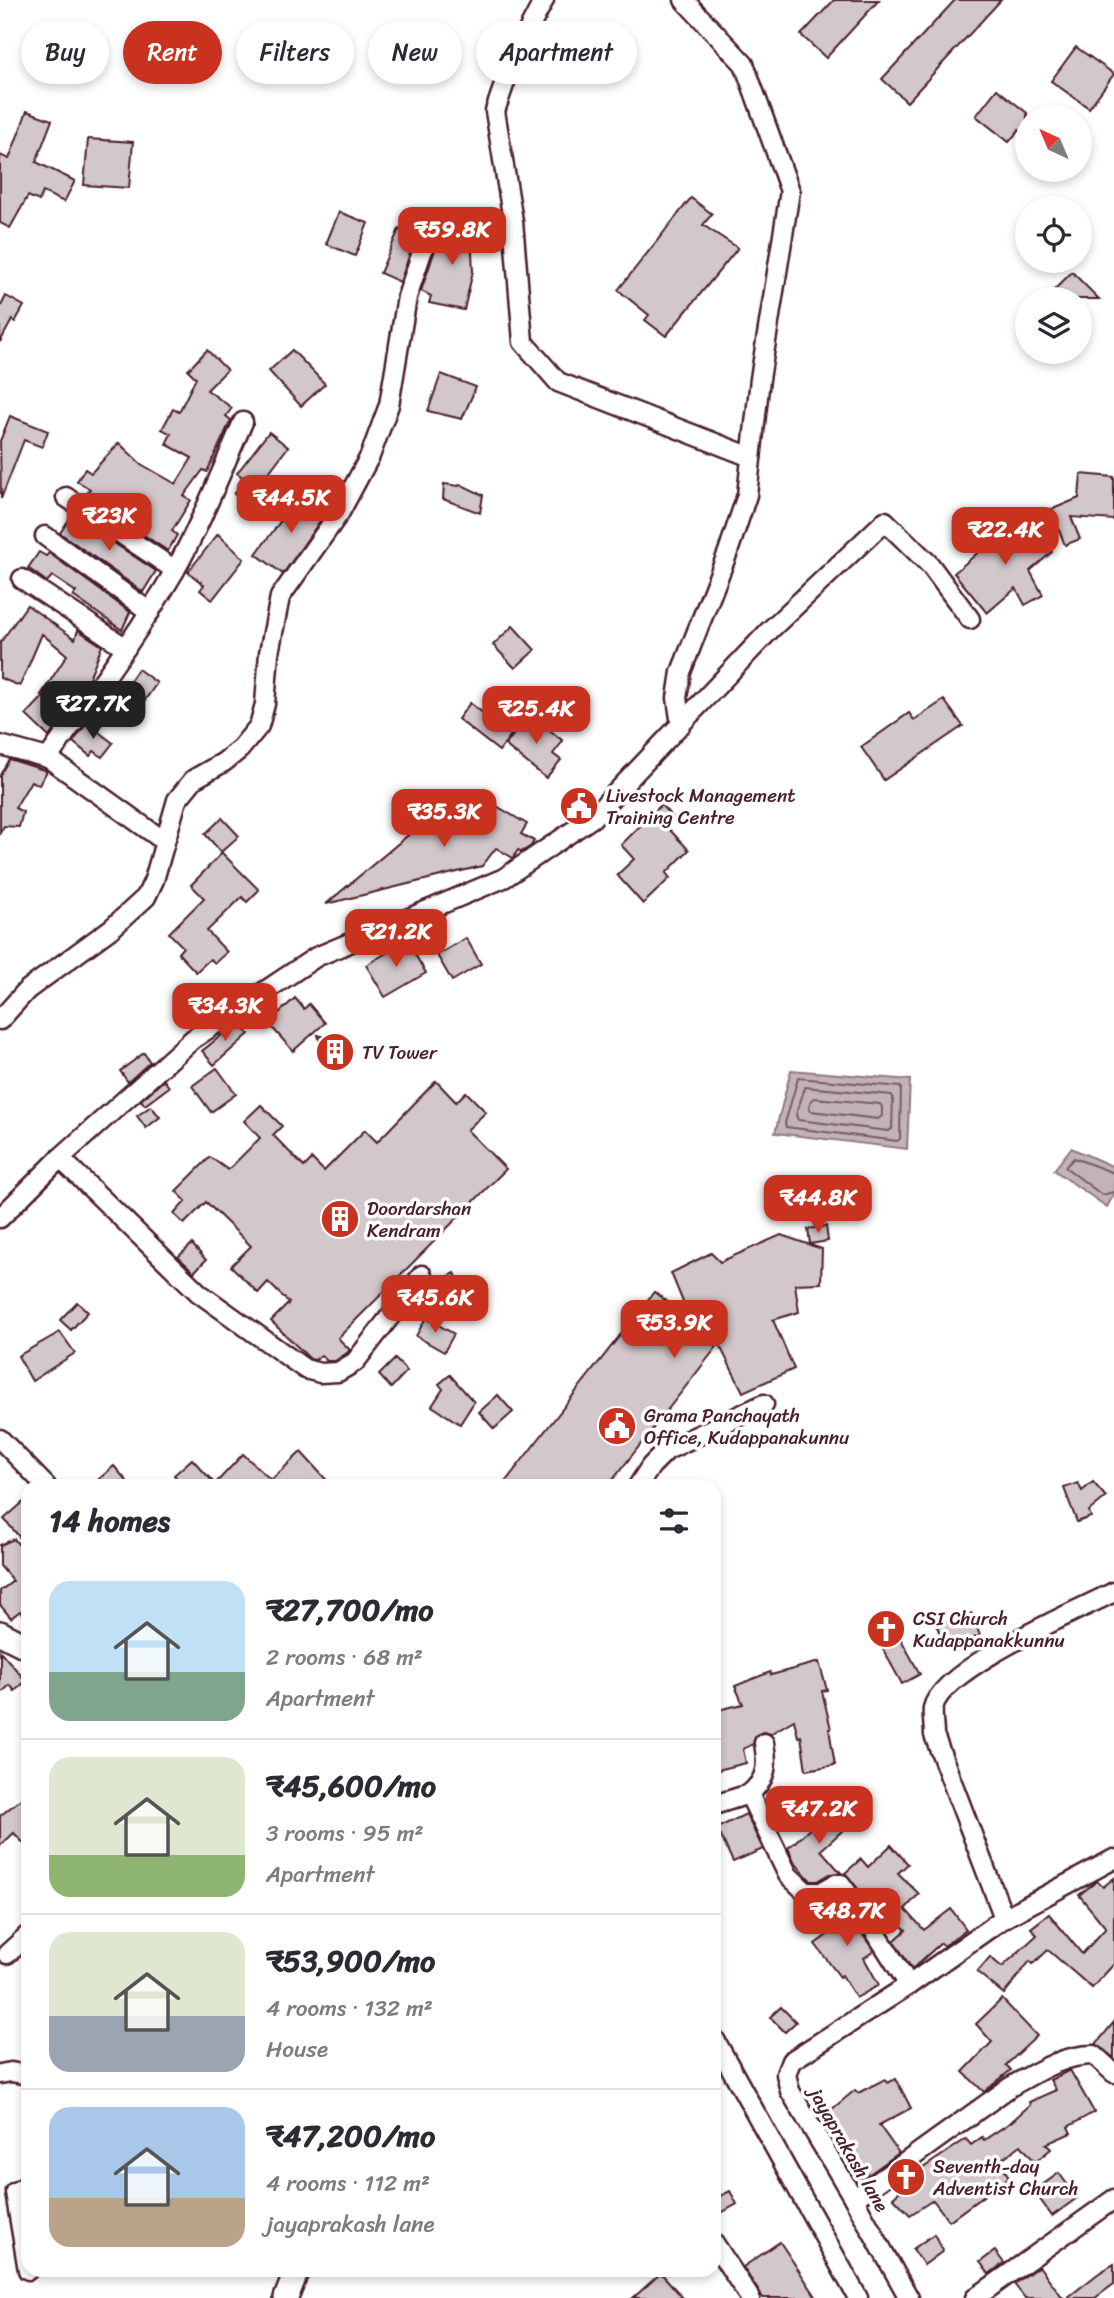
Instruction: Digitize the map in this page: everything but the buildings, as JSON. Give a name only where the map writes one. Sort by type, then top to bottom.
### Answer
[{"type":"main road","points":[[0,1633],[21,1644]]},
{"type":"main road","points":[[286,2298],[294,2277]]},
{"type":"street","points":[[544,0],[513,59],[495,111],[513,221],[523,342],[558,382],[751,457]]},
{"type":"street","points":[[681,725],[677,698],[681,672],[747,495],[760,379],[790,191],[744,64],[684,0]]},
{"type":"street","points":[[0,1020],[27,990],[103,935],[145,897],[154,880],[177,800],[194,779],[224,762],[240,749],[259,726],[265,704],[269,653],[280,597],[340,512],[370,456],[389,405],[407,297],[425,243]]},
{"type":"street","points":[[48,758],[126,648],[175,570],[243,422]]},
{"type":"street","points":[[66,497],[175,570]]},
{"type":"street","points":[[0,1218],[60,1158],[192,1039],[317,957],[503,878],[592,818],[770,630],[885,521],[930,565],[970,619]]},
{"type":"street","points":[[45,536],[150,612]]},
{"type":"street","points":[[22,579],[126,648]]},
{"type":"street","points":[[0,745],[48,758],[164,841]]},
{"type":"street","points":[[60,1158],[199,1293],[305,1369],[320,1373],[338,1372],[355,1362],[422,1275]]},
{"type":"street","points":[[643,1479],[667,1450],[764,1404]]},
{"type":"street","points":[[0,1439],[39,1479]]},
{"type":"street","points":[[1004,1918],[934,1735],[933,1707],[943,1690],[994,1652],[1114,1592]]},
{"type":"street","points":[[721,1803],[749,1794],[762,1781],[768,1763],[764,1743]]},
{"type":"street","points":[[749,1794],[793,1881],[806,1892],[821,1892],[835,1884],[841,1884],[909,1985]]},
{"type":"street","name":"jayaprakash lane","points":[[909,2298],[790,2091],[786,2074],[791,2061],[909,1985],[1004,1918],[1114,1859]]},
{"type":"street","points":[[6,1954],[21,1941]]},
{"type":"street","points":[[721,2051],[858,2298]]},
{"type":"street","points":[[854,2199],[1010,2088],[1037,2072],[1075,2055],[1094,2055],[1114,2073]]},
{"type":"street","points":[[0,2074],[21,2074]]},
{"type":"street","points":[[21,2189],[15,2192],[21,2228]]},
{"type":"street","points":[[975,2298],[1114,2199]]},
{"type":"street","points":[[721,2254],[750,2298]]},
{"type":"water","points":[[791,1070],[910,1080],[907,1149],[775,1133]]},
{"type":"water","points":[[1071,1148],[1114,1167],[1114,1194],[1107,1207],[1054,1170]]},
{"type":"place","name":"Livestock Management Training Centre","points":[[579,806]]},
{"type":"place","name":"TV Tower","points":[[335,1052]]},
{"type":"place","name":"Doordarshan Kendram","points":[[340,1219]]},
{"type":"place","name":"Grama Panchayath Office, Kudappanakunnu","points":[[617,1426]]},
{"type":"place","name":"CSI Church Kudappanakkunnu","points":[[886,1629]]},
{"type":"place","name":"Seventh-day Adventist Church","points":[[906,2177]]}]
